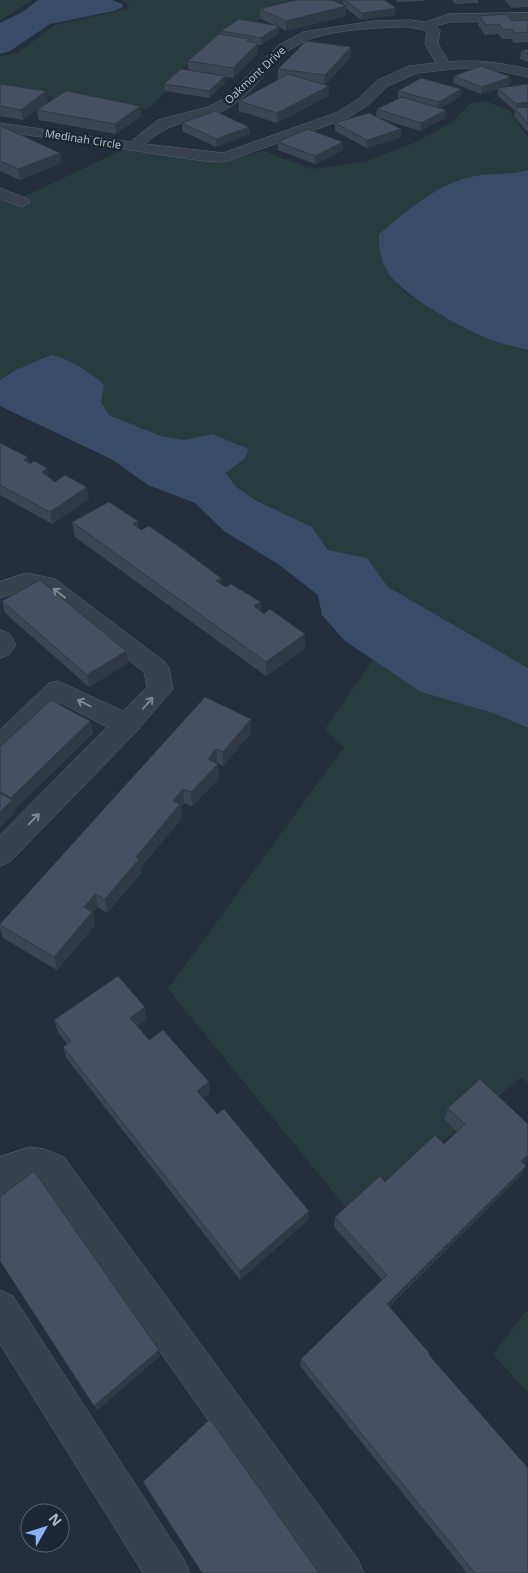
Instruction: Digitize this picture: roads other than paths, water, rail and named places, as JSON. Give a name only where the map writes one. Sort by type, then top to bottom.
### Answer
[{"type":"street","points":[[449,18],[446,9],[484,7]]},
{"type":"street","points":[[428,25],[449,18],[528,16]]},
{"type":"street","name":"Oakmont Drive","points":[[133,147],[161,124],[209,111],[230,101],[276,55],[295,39],[382,24],[428,25]]},
{"type":"street","points":[[428,25],[434,30],[430,41],[432,47],[444,64]]},
{"type":"street","name":"Medinah Circle","points":[[0,127],[166,152],[224,158],[344,115],[363,102],[383,82],[401,73],[444,64],[481,65],[528,73]]},
{"type":"street","points":[[0,193],[22,202]]},
{"type":"street","points":[[0,590],[27,581],[48,584],[156,668],[160,689],[0,854]]},
{"type":"street","points":[[0,639],[4,645],[0,649]]},
{"type":"street","points":[[0,746],[58,690],[127,725]]},
{"type":"street","points":[[0,1178],[18,1165],[42,1165],[52,1169],[342,1573]]},
{"type":"street","points":[[0,1309],[168,1573]]},
{"type":"water","points":[[38,0],[112,0],[122,4],[123,7],[114,11],[50,24],[10,51],[0,54],[0,23],[24,11]]},
{"type":"water","points":[[528,170],[528,350],[499,342],[468,330],[436,312],[406,291],[387,271],[380,253],[379,234],[409,209],[431,194],[454,182],[474,176]]},
{"type":"water","points":[[51,355],[79,366],[104,385],[101,402],[109,415],[161,436],[184,440],[212,434],[249,449],[244,459],[226,473],[236,487],[257,501],[312,527],[328,550],[367,558],[388,587],[528,668],[528,728],[496,714],[421,692],[345,641],[322,615],[318,595],[278,564],[224,531],[195,503],[148,485],[113,460],[0,406],[0,380],[16,370]]}]
